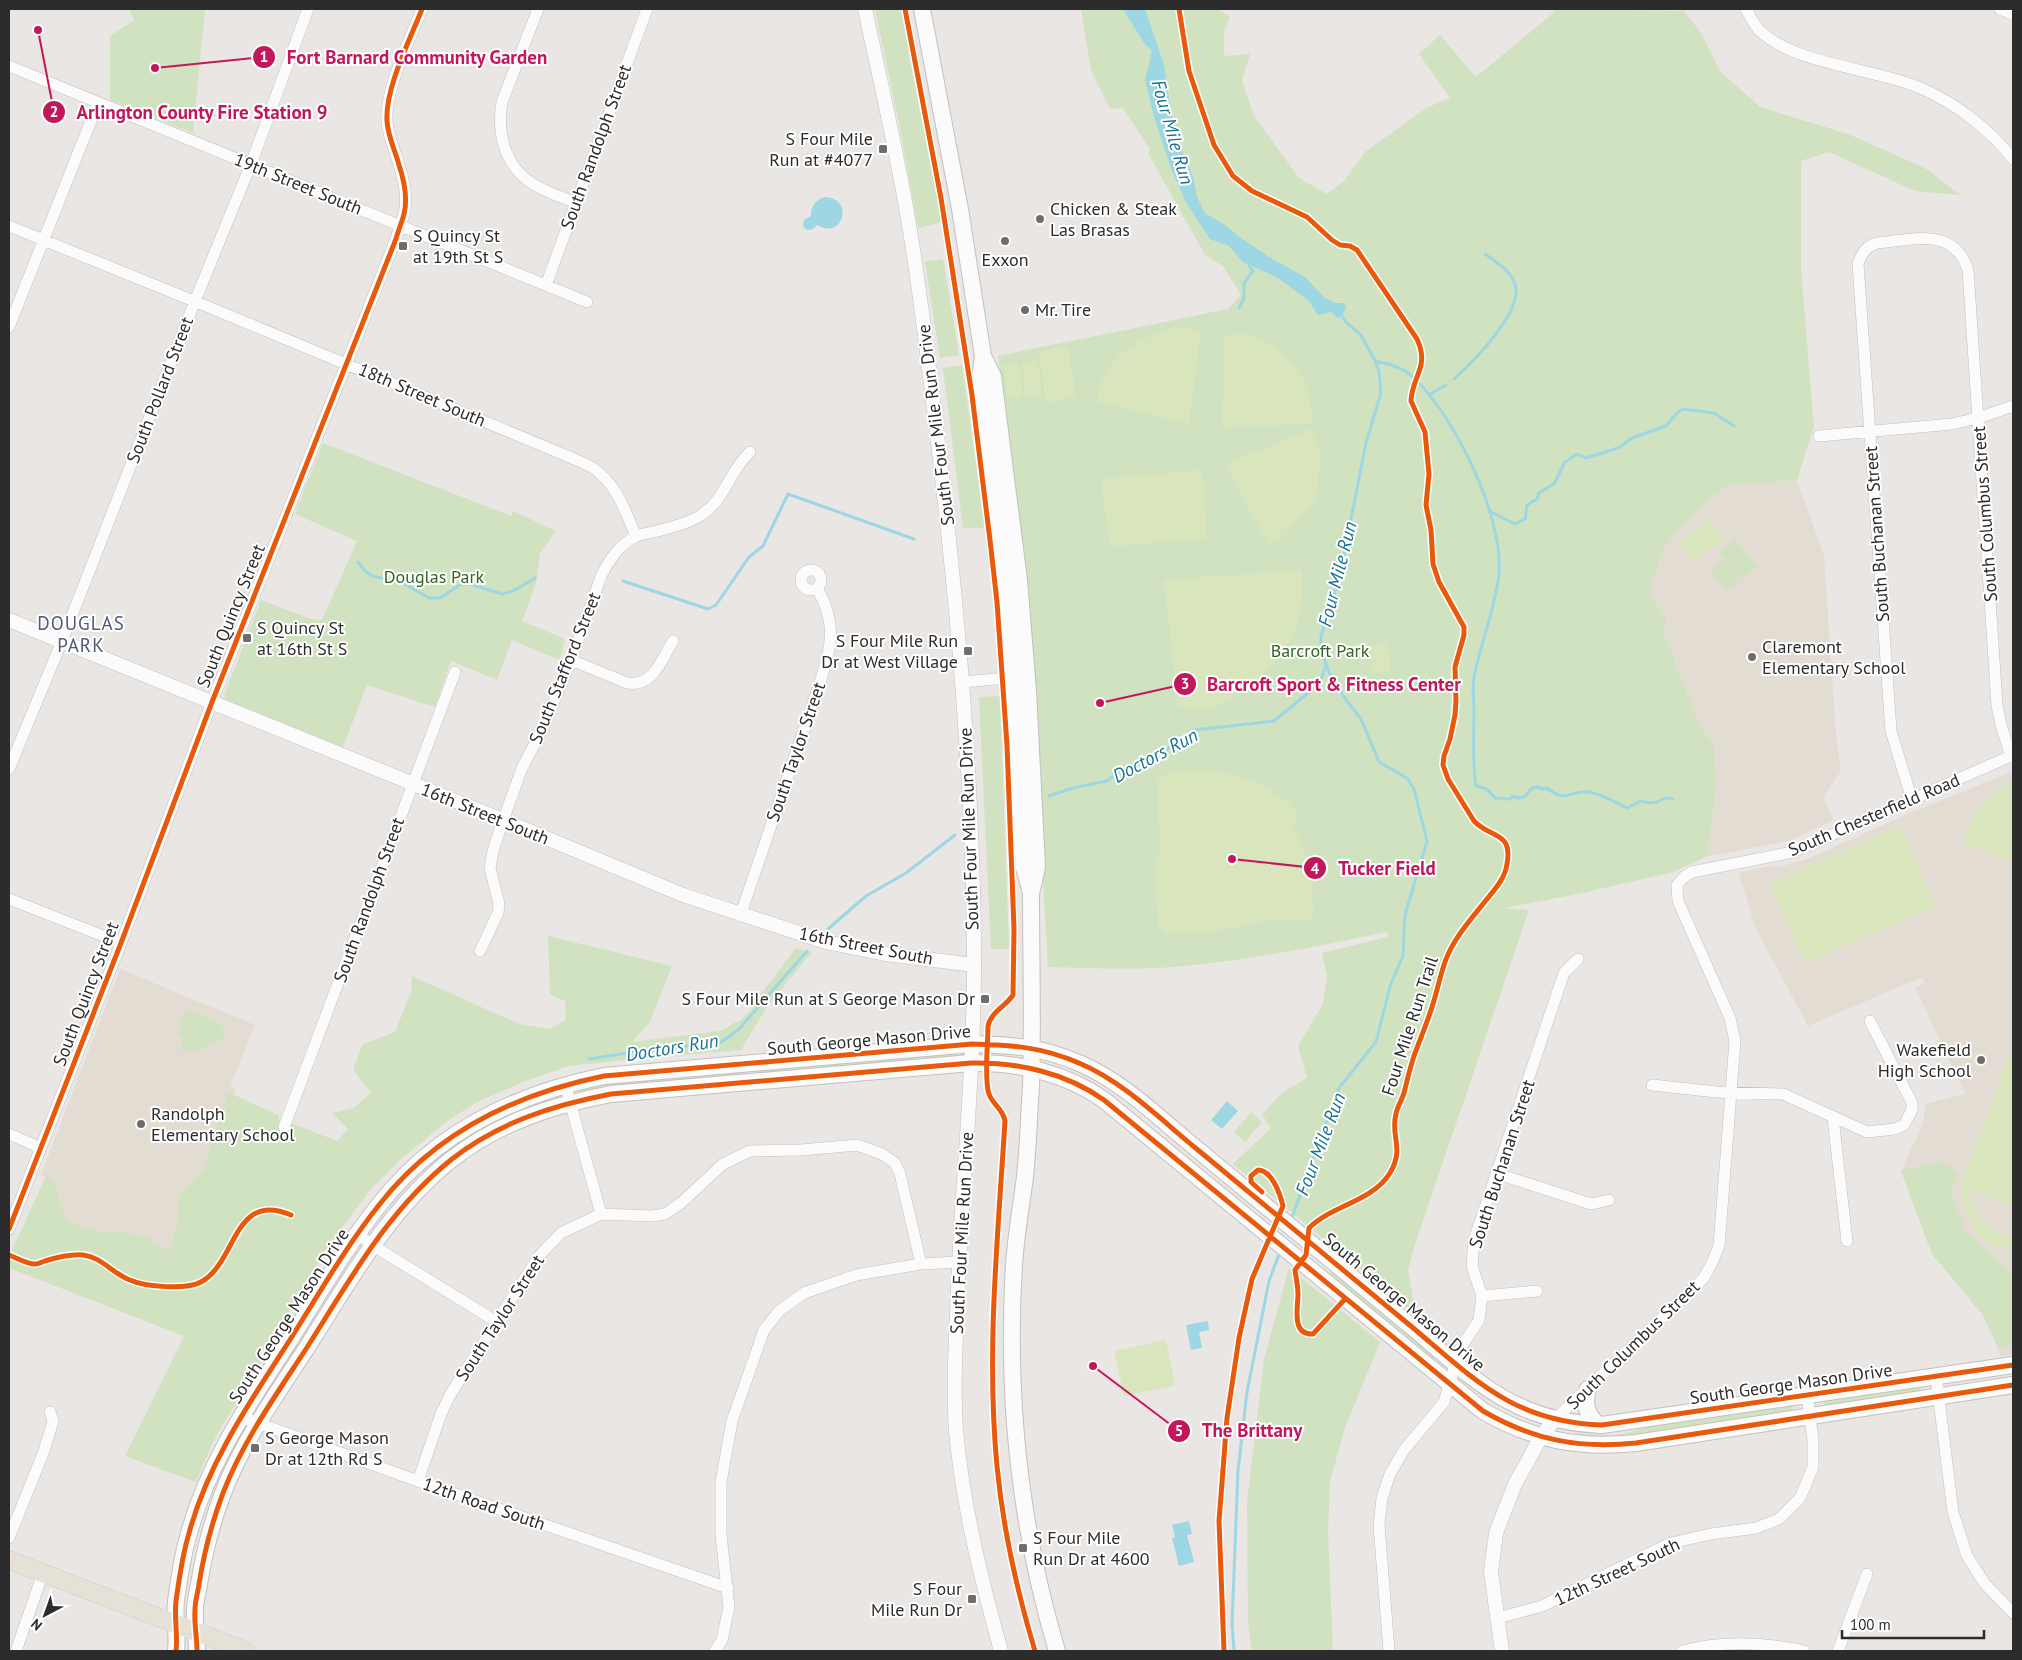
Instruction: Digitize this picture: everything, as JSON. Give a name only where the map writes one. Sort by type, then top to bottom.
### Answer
[{"type":"main road","points":[[922,9],[960,209],[983,356],[994,376],[1019,580],[1020,677],[1037,866],[1031,894],[1032,1048],[1025,1177],[1019,1214],[1014,1284],[1013,1368],[1016,1430],[1026,1523],[1039,1582],[1058,1651]]},
{"type":"main road","name":"South George Mason Drive","points":[[176,1651],[176,1602],[188,1537],[211,1475],[241,1417],[358,1234],[394,1186],[433,1151],[477,1120],[502,1107],[565,1084],[604,1076],[972,1044],[1032,1048],[1082,1064],[1117,1084],[1252,1193],[1456,1364],[1495,1394],[1514,1406],[1554,1420],[1575,1424],[1599,1425],[2013,1365]]},
{"type":"main road","points":[[750,1064],[751,1082]]},
{"type":"main road","name":"South George Mason Drive","points":[[197,1651],[195,1608],[204,1556],[223,1493],[235,1466],[258,1424],[372,1245],[398,1210],[418,1189],[454,1158],[488,1136],[520,1120],[571,1102],[632,1092],[971,1064],[1013,1064],[1031,1068],[1092,1092],[1483,1411],[1497,1419],[1542,1437],[1568,1443],[1615,1445],[2013,1385]]},
{"type":"main road","points":[[1025,1177],[1028,1212],[1022,1368],[1024,1428],[1030,1490],[1042,1556],[1065,1651]]},
{"type":"main road","points":[[1588,1389],[1585,1400],[1588,1411],[1592,1420],[1599,1425]]},
{"type":"main road","points":[[9,1560],[246,1651]]},
{"type":"street","name":"South Pollard Street","points":[[9,769],[62,641],[195,301],[251,164],[308,9]]},
{"type":"street","name":"South Quincy Street","points":[[9,1229],[121,943],[212,702],[345,363],[396,239],[404,214],[405,196],[403,178],[391,146],[387,120],[388,104],[391,87],[422,9]]},
{"type":"street","points":[[538,9],[502,102],[500,135],[504,149],[512,163],[532,184],[576,203]]},
{"type":"street","name":"South Randolph Street","points":[[546,285],[647,9]]},
{"type":"street","name":"South Four Mile Run Drive","points":[[865,9],[911,235],[948,522],[963,682],[971,815],[974,966],[972,1044],[954,1380],[956,1431],[963,1485],[978,1569],[1001,1651]]},
{"type":"street","points":[[1746,9],[1758,30],[1778,46],[1817,59],[1878,74],[1927,91],[1959,110],[2001,144],[2013,159]]},
{"type":"street","points":[[2000,9],[2013,14]]},
{"type":"street","name":"19th Street South","points":[[9,66],[587,302]]},
{"type":"street","points":[[9,328],[98,103]]},
{"type":"street","name":"18th Street South","points":[[9,226],[565,454],[592,468],[605,478],[617,492],[636,536]]},
{"type":"street","name":"South Buchanan Street","points":[[1912,800],[1891,731],[1858,264],[1861,254],[1868,246],[1876,243],[1940,239],[1953,246],[1964,257],[1968,270]]},
{"type":"street","name":"South Columbus Street","points":[[1968,270],[1997,705],[2001,725],[2012,756]]},
{"type":"street","points":[[1819,436],[1952,424],[1978,418],[2013,406]]},
{"type":"street","name":"South Stafford Street","points":[[480,950],[498,913],[498,904],[490,868],[493,851],[503,820],[522,768],[543,728],[571,660],[605,567],[618,549],[636,536],[675,527],[698,517],[714,504],[725,491],[741,460],[750,452]]},
{"type":"street","name":"South Taylor Street","points":[[740,916],[831,646],[830,621],[826,604],[817,588]]},
{"type":"street","name":"16th Street South","points":[[9,620],[503,820],[682,895],[740,916],[826,942],[885,954],[974,966]]},
{"type":"street","points":[[571,660],[627,683],[635,684],[644,682],[652,676],[673,641]]},
{"type":"street","name":"South Randolph Street","points":[[284,1127],[455,672]]},
{"type":"street","points":[[963,682],[1020,677]]},
{"type":"street","name":"South Chesterfield Road","points":[[1677,885],[1692,872],[1794,852],[2012,756]]},
{"type":"street","name":"South Columbus Street","points":[[1502,1651],[1491,1572],[1496,1532],[1515,1484],[1554,1420],[1685,1298],[1703,1279],[1719,1246],[1735,1042],[1730,1018],[1678,901],[1677,885]]},
{"type":"street","points":[[9,899],[121,943]]},
{"type":"street","name":"South Buchanan Street","points":[[1388,1651],[1379,1525],[1382,1498],[1390,1474],[1404,1450],[1444,1402],[1460,1349],[1478,1320],[1482,1296],[1472,1266],[1474,1240],[1498,1174],[1564,973],[1578,959]]},
{"type":"street","points":[[1652,1085],[1732,1092],[1784,1094],[1867,1132],[1895,1129],[1904,1125],[1912,1110],[1908,1095],[1870,1021]]},
{"type":"street","points":[[565,1084],[601,1214]]},
{"type":"street","points":[[1833,1118],[1847,1241]]},
{"type":"street","points":[[9,1134],[41,1148]]},
{"type":"street","name":"South Taylor Street","points":[[418,1481],[441,1414],[450,1394],[539,1256],[561,1233],[601,1214],[652,1216],[665,1214],[681,1203],[723,1164],[750,1151],[801,1150],[857,1145],[882,1154],[895,1163],[900,1174],[921,1264]]},
{"type":"street","points":[[1498,1174],[1590,1204],[1609,1200]]},
{"type":"street","points":[[358,1234],[372,1245],[497,1322]]},
{"type":"street","points":[[715,1651],[722,1640],[728,1614],[728,1588],[721,1535],[721,1482],[732,1421],[764,1330],[779,1311],[804,1293],[856,1274],[921,1264],[959,1262]]},
{"type":"street","points":[[1482,1296],[1537,1291]]},
{"type":"street","points":[[1936,1376],[1954,1512],[1967,1556],[1985,1584],[2013,1613]]},
{"type":"street","name":"12th Street South","points":[[1498,1618],[1542,1606],[1671,1543],[1711,1534],[1756,1528],[1778,1519],[1800,1498],[1813,1467],[1813,1440],[1807,1395]]},
{"type":"street","points":[[9,1538],[44,1450],[53,1421],[50,1412]]},
{"type":"street","name":"12th Road South","points":[[241,1417],[418,1481],[728,1588]]},
{"type":"street","points":[[16,1651],[43,1573]]},
{"type":"street","points":[[1838,1651],[1867,1574]]},
{"type":"street","points":[[1682,1651],[1777,1645],[1804,1651]]},
{"type":"shaded area","name":"Claremont Elementary School","points":[[1797,480],[1824,556],[1836,735],[1841,771],[1823,797],[1834,820],[1789,841],[1708,856],[1716,783],[1714,745],[1700,727],[1663,628],[1666,621],[1648,592],[1664,549],[1697,509],[1729,485]]},
{"type":"shaded area","name":"Wakefield High School","points":[[2013,771],[2013,1354],[2000,1356],[1983,1315],[1932,1254],[1901,1171],[1923,1124],[1926,1104],[1965,1094],[1915,987],[1925,983],[1922,977],[1808,1026],[1755,927],[1739,873],[1771,866],[1779,867],[1807,859],[1901,817]]},
{"type":"shaded area","name":"Randolph Elementary School","points":[[120,969],[255,1025],[230,1086],[236,1089],[170,1252],[115,1240],[66,1221],[54,1182],[41,1175]]},
{"type":"green space","points":[[129,9],[205,9],[193,133],[110,100],[110,36],[134,20]]},
{"type":"green space","points":[[875,9],[903,9],[909,55],[942,222],[918,228],[900,128]]},
{"type":"green space","name":"Barcroft Park","points":[[1081,9],[1219,9],[1230,17],[1224,31],[1224,56],[1250,54],[1242,80],[1254,116],[1299,178],[1327,194],[1345,180],[1365,152],[1428,107],[1450,98],[1419,54],[1440,35],[1476,77],[1558,9],[1684,11],[1701,33],[1720,71],[1760,107],[1848,134],[1925,168],[1961,195],[1915,191],[1829,152],[1801,161],[1801,268],[1814,427],[1797,480],[1729,485],[1697,509],[1664,549],[1648,592],[1667,621],[1663,629],[1700,727],[1714,745],[1716,783],[1708,856],[1673,872],[1582,893],[1504,908],[1529,910],[1416,1241],[1408,1270],[1413,1300],[1407,1308],[1233,1164],[1271,1128],[1262,1114],[1283,1092],[1307,1078],[1298,1046],[1323,1004],[1327,976],[1322,953],[1387,937],[1388,932],[1228,961],[1174,967],[1048,967],[1024,585],[1017,508],[998,356],[1228,309],[1241,295],[1223,266],[1205,255],[1148,153],[1150,149],[1123,108],[1110,109],[1091,70]]},
{"type":"green space","points":[[943,259],[959,355],[940,358],[925,262]]},
{"type":"green space","points":[[1175,327],[1201,330],[1189,424],[1098,402],[1101,382],[1113,362],[1142,340]]},
{"type":"green space","points":[[1244,333],[1275,348],[1295,367],[1305,384],[1311,402],[1313,424],[1222,427],[1225,335]]},
{"type":"green space","points":[[1068,347],[1076,397],[1046,403],[1038,351]]},
{"type":"green space","points":[[1038,361],[1042,395],[1026,397],[1022,363]]},
{"type":"green space","points":[[1019,364],[1023,397],[1008,399],[1003,365]]},
{"type":"green space","points":[[962,365],[985,528],[963,528],[943,368]]},
{"type":"green space","points":[[1311,429],[1320,447],[1320,468],[1315,501],[1285,535],[1268,545],[1226,464]]},
{"type":"green space","name":"Douglas Park","points":[[323,443],[511,516],[513,511],[556,531],[540,553],[536,583],[522,621],[565,639],[560,660],[512,640],[497,680],[451,661],[435,707],[367,685],[343,747],[226,700],[224,696],[261,600],[311,619],[322,620],[357,541],[295,514]]},
{"type":"green space","points":[[1202,470],[1207,538],[1110,547],[1101,479]]},
{"type":"green space","points":[[1710,519],[1725,540],[1692,562],[1678,542]]},
{"type":"green space","points":[[1735,539],[1757,567],[1740,579],[1719,551]]},
{"type":"green space","points":[[1723,560],[1739,581],[1726,590],[1710,570]]},
{"type":"green space","points":[[1302,570],[1303,595],[1296,626],[1281,657],[1249,686],[1215,707],[1178,707],[1164,580]]},
{"type":"green space","points":[[1387,644],[1391,671],[1372,674],[1368,647]]},
{"type":"green space","points":[[1000,696],[1009,949],[991,949],[979,697]]},
{"type":"green space","points":[[1191,770],[1222,772],[1251,780],[1277,794],[1299,815],[1294,827],[1304,850],[1310,872],[1313,894],[1313,919],[1255,922],[1225,930],[1166,933],[1158,926],[1155,867],[1160,850],[1157,778],[1174,772]]},
{"type":"green space","points":[[2013,782],[2013,862],[1963,842],[1981,806],[2003,787]]},
{"type":"green space","points":[[1900,826],[1936,906],[1805,963],[1769,884]]},
{"type":"green space","points":[[548,936],[672,966],[650,1022],[632,1042],[720,1031],[742,1019],[758,1002],[761,994],[796,948],[812,952],[768,1005],[741,1050],[568,1066],[523,1082],[477,1102],[447,1121],[400,1160],[370,1190],[344,1225],[301,1290],[255,1373],[225,1421],[213,1442],[196,1482],[125,1456],[184,1336],[9,1268],[9,1256],[46,1177],[54,1182],[66,1221],[94,1231],[117,1231],[147,1238],[170,1252],[177,1226],[179,1195],[203,1171],[228,1092],[278,1115],[282,1129],[291,1123],[337,1141],[348,1129],[332,1113],[354,1108],[371,1093],[353,1070],[362,1045],[395,1032],[411,992],[412,976],[519,1024],[550,1029],[566,1019],[565,1001],[550,994]]},
{"type":"green space","points":[[185,1009],[222,1024],[225,1039],[208,1043],[209,1048],[191,1051],[180,1050],[184,1037],[177,1034]]},
{"type":"green space","points":[[2013,1047],[2013,1206],[1970,1190],[1974,1208],[1983,1222],[1996,1232],[2013,1239],[2013,1250],[2000,1248],[1989,1243],[1973,1227],[1964,1205],[1962,1180]]},
{"type":"green space","points":[[958,1052],[957,1056],[917,1059],[901,1065],[758,1077],[757,1068]]},
{"type":"green space","points":[[744,1069],[744,1077],[579,1095],[577,1086]]},
{"type":"green space","points":[[1251,1112],[1262,1122],[1245,1142],[1234,1132]]},
{"type":"green space","points":[[1940,1161],[1958,1173],[1951,1191],[1965,1231],[2013,1274],[2013,1345],[1998,1348],[1983,1315],[1932,1254],[1901,1171]]},
{"type":"green space","points":[[1332,1267],[1437,1354],[1434,1359],[1389,1322],[1367,1310],[1329,1278]]},
{"type":"green space","points":[[1289,1268],[1380,1342],[1345,1428],[1330,1481],[1328,1531],[1333,1651],[1252,1651],[1248,1621],[1247,1502],[1264,1359]]},
{"type":"green space","points":[[1166,1340],[1175,1385],[1124,1396],[1114,1351]]},
{"type":"green space","points":[[1920,1384],[1922,1394],[1825,1409],[1823,1399]]},
{"type":"green space","points":[[1792,1404],[1793,1413],[1628,1439],[1574,1438],[1575,1433],[1604,1436],[1623,1434],[1651,1424]]},
{"type":"water","points":[[1123,9],[1145,9],[1164,65],[1174,133],[1193,177],[1197,197],[1205,213],[1269,257],[1305,277],[1324,297],[1334,303],[1345,303],[1346,308],[1342,316],[1337,318],[1331,312],[1318,315],[1308,300],[1278,278],[1243,262],[1229,246],[1210,239],[1185,200],[1171,168],[1154,117],[1145,80],[1152,51],[1144,43]]},
{"type":"water","points":[[825,197],[834,199],[840,204],[843,211],[839,223],[833,228],[817,225],[813,229],[807,230],[803,226],[804,220],[811,216],[816,202]]},
{"type":"water","points":[[1227,1101],[1238,1111],[1222,1129],[1211,1120]]},
{"type":"water","points":[[1208,1321],[1209,1330],[1199,1332],[1202,1348],[1191,1350],[1186,1325]]},
{"type":"water","points":[[1189,1521],[1192,1534],[1187,1535],[1194,1562],[1179,1566],[1172,1538],[1175,1537],[1172,1525]]},
{"type":"waterway","points":[[1454,379],[1473,361],[1495,335],[1512,308],[1516,295],[1515,284],[1510,275],[1503,267],[1485,254]]},
{"type":"waterway","points":[[1239,308],[1244,298],[1244,283],[1253,271],[1247,262]]},
{"type":"waterway","name":"Four Mile Run","points":[[1291,1220],[1339,1088],[1376,1042],[1391,983],[1403,956],[1405,915],[1427,841],[1414,789],[1407,778],[1379,762],[1361,719],[1346,700],[1330,674],[1321,651],[1321,636],[1340,575],[1366,443],[1381,393],[1379,371],[1375,361],[1361,335],[1346,322],[1340,313]]},
{"type":"waterway","points":[[1375,361],[1395,366],[1409,374],[1429,394],[1460,441],[1485,497],[1493,525],[1498,551],[1499,574],[1473,681],[1476,786],[1487,789],[1495,798],[1510,799],[1513,796],[1518,798],[1524,797],[1532,788],[1537,787],[1547,788],[1553,793],[1564,796],[1589,792],[1604,796],[1627,808],[1641,801],[1649,803],[1665,798],[1673,799]]},
{"type":"waterway","points":[[1429,395],[1446,385]]},
{"type":"waterway","points":[[1489,511],[1515,524],[1525,519],[1527,505],[1537,499],[1539,493],[1554,484],[1565,462],[1577,454],[1586,458],[1618,448],[1632,438],[1666,426],[1683,409],[1714,413],[1734,426]]},
{"type":"waterway","points":[[623,581],[708,609],[716,605],[749,557],[763,546],[788,494],[914,539]]},
{"type":"waterway","points":[[358,562],[372,576],[403,583],[429,598],[440,598],[461,584],[470,584],[502,594],[513,591],[535,578]]},
{"type":"waterway","name":"Doctors Run","points":[[1049,796],[1073,788],[1107,781],[1120,771],[1134,764],[1144,762],[1150,757],[1166,750],[1194,730],[1274,721],[1314,688],[1322,677],[1326,665]]},
{"type":"waterway","name":"Doctors Run","points":[[828,929],[866,896],[906,873],[955,835]]},
{"type":"waterway","name":"Doctors Run","points":[[589,1059],[647,1050],[720,1043],[739,1029],[807,951]]},
{"type":"waterway","name":"Four Mile Run","points":[[1234,1651],[1232,1623],[1238,1471],[1247,1392],[1269,1281],[1280,1252]]},
{"type":"cycle path","points":[[9,1229],[121,943],[212,702],[396,239],[404,214],[405,189],[389,133],[387,108],[399,64],[422,9]]},
{"type":"cycle path","points":[[905,9],[941,198],[972,395],[997,602],[1007,745],[1014,929],[1013,995],[995,1013],[988,1026],[986,1071],[989,1094],[1005,1121],[994,1293],[994,1423],[997,1466],[1007,1536],[1022,1606],[1035,1651]]},
{"type":"cycle path","name":"Four Mile Run Trail","points":[[1179,9],[1189,71],[1214,145],[1233,176],[1252,191],[1307,217],[1340,245],[1350,246],[1357,250],[1417,339],[1421,349],[1421,364],[1411,401],[1425,432],[1429,474],[1426,505],[1431,530],[1433,564],[1439,582],[1464,627],[1464,635],[1455,667],[1455,715],[1443,765],[1448,779],[1474,821],[1504,841],[1508,853],[1506,869],[1497,887],[1458,937],[1445,962],[1397,1111],[1395,1122],[1397,1149],[1390,1173],[1373,1191],[1318,1220],[1309,1228],[1306,1255],[1295,1270],[1298,1291],[1297,1320],[1301,1330],[1313,1334],[1345,1299]]},
{"type":"cycle path","points":[[176,1651],[176,1601],[181,1569],[188,1537],[205,1486],[243,1414],[366,1222],[401,1179],[452,1137],[509,1105],[539,1093],[604,1076],[972,1044],[1027,1048],[1052,1053],[1096,1071],[1142,1102],[1477,1381],[1520,1407],[1544,1416],[1571,1422],[1602,1425],[2013,1365]]},
{"type":"cycle path","points":[[197,1651],[195,1607],[201,1572],[215,1515],[231,1474],[250,1437],[272,1401],[371,1248],[408,1201],[429,1179],[470,1146],[508,1125],[528,1117],[590,1098],[611,1094],[971,1063],[1024,1067],[1058,1076],[1104,1100],[1483,1411],[1520,1429],[1557,1440],[1595,1445],[1636,1443],[2013,1385]]},
{"type":"cycle path","points":[[1224,1651],[1219,1521],[1227,1418],[1239,1338],[1252,1279],[1283,1206],[1271,1178],[1263,1171],[1258,1170],[1251,1176],[1251,1182],[1262,1192]]},
{"type":"cycle path","points":[[9,1255],[32,1264],[64,1256],[90,1256],[118,1274],[137,1282],[166,1287],[186,1286],[201,1282],[213,1273],[238,1232],[247,1220],[258,1212],[272,1210],[291,1215]]},
{"type":"place","name":"Arlington County Fire Station 9","points":[[38,30]]},
{"type":"place","name":"Fort Barnard Community Garden","points":[[155,68]]},
{"type":"place","name":"S Four Mile Run at #4077","points":[[883,149]]},
{"type":"place","name":"Chicken & Steak Las Brasas","points":[[1040,219]]},
{"type":"place","name":"Exxon","points":[[1005,241]]},
{"type":"place","name":"S Quincy St at 19th St S","points":[[403,246]]},
{"type":"place","name":"Mr. Tire","points":[[1025,310]]},
{"type":"place","name":"S Quincy St at 16th St S","points":[[247,638]]},
{"type":"place","name":"S Four Mile Run Dr at West Village","points":[[968,651]]},
{"type":"place","name":"Claremont Elementary School","points":[[1752,657]]},
{"type":"place","name":"Barcroft Sport & Fitness Center","points":[[1100,703]]},
{"type":"place","name":"Tucker Field","points":[[1232,859]]},
{"type":"place","name":"S Four Mile Run at S George Mason Dr","points":[[985,999]]},
{"type":"place","name":"Wakefield High School","points":[[1981,1060]]},
{"type":"place","name":"Randolph Elementary School","points":[[141,1124]]},
{"type":"place","name":"The Brittany","points":[[1093,1366]]},
{"type":"place","name":"S George Mason Dr at 12th Rd S","points":[[255,1448]]},
{"type":"place","name":"S Four Mile Run Dr at 4600","points":[[1023,1548]]},
{"type":"place","name":"S Four Mile Run Dr","points":[[972,1599]]},
{"type":"district","name":"DOUGLAS PARK","points":[[81,634]]}]
